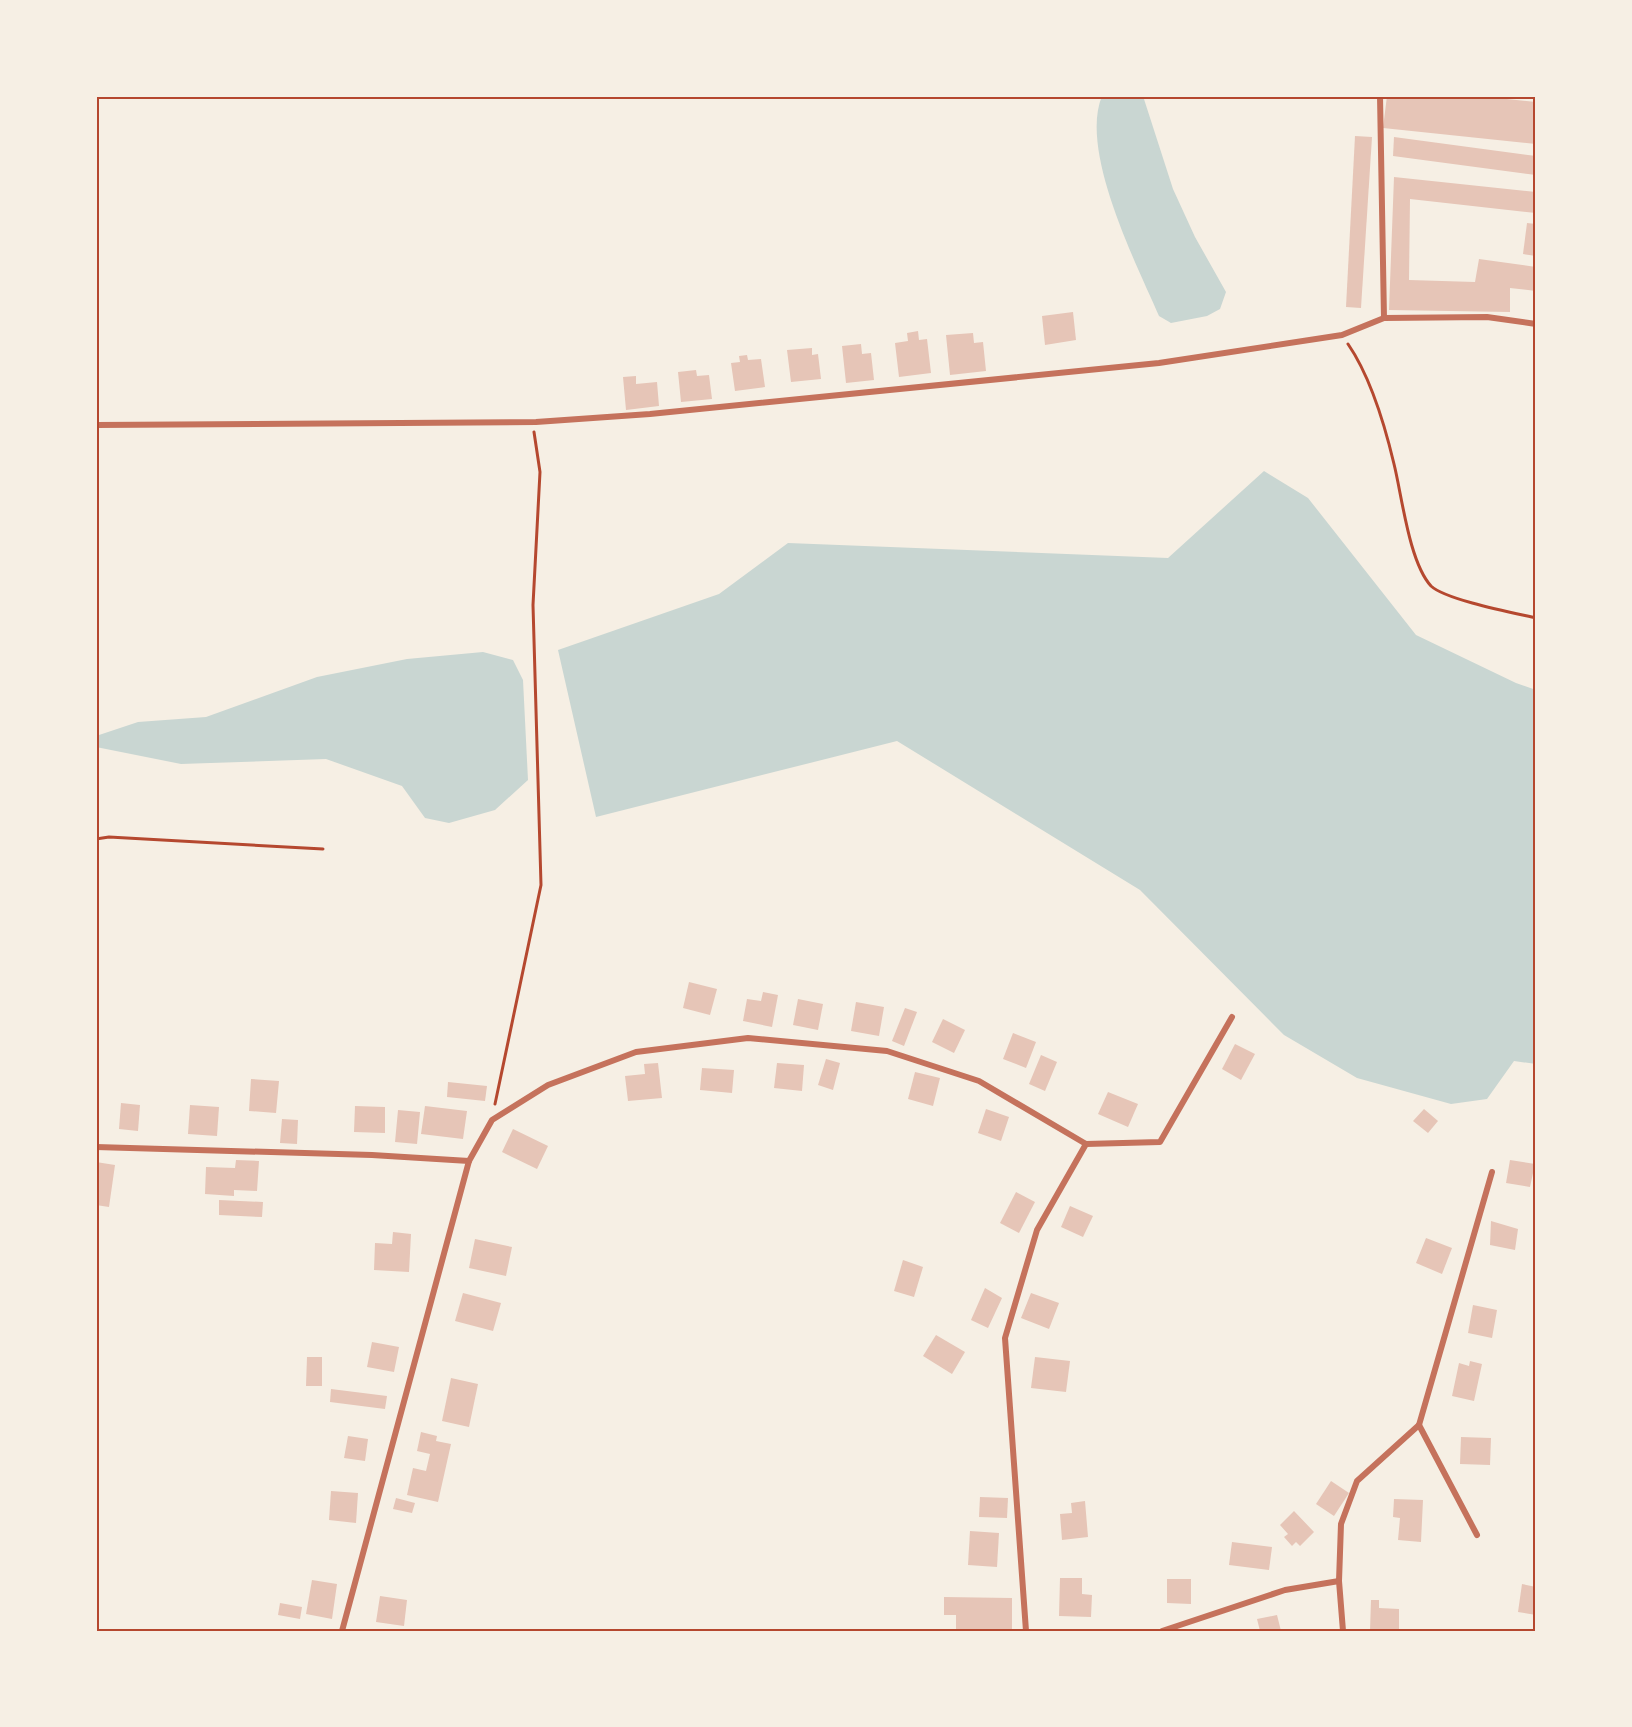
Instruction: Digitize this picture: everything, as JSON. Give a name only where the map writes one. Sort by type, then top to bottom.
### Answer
[{"type":"street","points":[[1380,96],[1384,318]]},
{"type":"street","points":[[96,425],[536,422],[650,414],[1159,363],[1342,335],[1384,318],[1487,317],[1536,324]]},
{"type":"street","points":[[342,1631],[469,1161],[492,1120],[548,1085],[636,1052],[748,1038],[887,1051],[979,1081],[1086,1144],[1160,1142],[1232,1017]]},
{"type":"street","points":[[1026,1631],[1005,1338],[1037,1230],[1086,1144]]},
{"type":"street","points":[[96,1147],[372,1155],[469,1161]]},
{"type":"street","points":[[1343,1631],[1338,1581],[1341,1524],[1357,1481],[1419,1425],[1492,1172]]},
{"type":"street","points":[[1419,1425],[1477,1535]]},
{"type":"street","points":[[1162,1631],[1285,1590],[1338,1581]]},
{"type":"path","points":[[1342,335],[1361,364],[1393,461],[1415,556],[1432,586],[1481,606],[1536,618]]},
{"type":"path","points":[[492,1120],[541,885],[533,605],[540,472],[534,434],[536,422]]},
{"type":"path","points":[[96,839],[109,837],[322,849]]},
{"type":"shaded area","points":[[1102,96],[1143,96],[1173,189],[1195,237],[1226,292],[1220,309],[1207,316],[1171,323],[1159,316],[1125,238],[1104,176],[1098,146],[1097,119]]},
{"type":"shaded area","points":[[1264,471],[1308,498],[1416,635],[1516,683],[1536,690],[1536,1064],[1514,1061],[1487,1099],[1451,1104],[1357,1078],[1284,1035],[1140,890],[897,741],[596,817],[558,650],[719,594],[788,543],[1168,558]]},
{"type":"shaded area","points":[[483,652],[513,660],[523,680],[528,780],[495,810],[449,823],[425,818],[402,786],[326,759],[181,764],[96,747],[96,736],[138,722],[206,717],[317,677],[407,659]]},
{"type":"building","points":[[1387,96],[1478,96],[1536,102],[1536,144],[1383,128]]},
{"type":"building","points":[[1355,136],[1372,137],[1361,308],[1346,307]]},
{"type":"building","points":[[1394,137],[1536,156],[1536,175],[1393,156]]},
{"type":"building","points":[[1394,177],[1536,192],[1536,213],[1410,199],[1409,280],[1475,282],[1479,259],[1536,267],[1536,291],[1510,288],[1510,312],[1389,310]]},
{"type":"building","points":[[1527,223],[1536,224],[1536,256],[1523,254]]},
{"type":"building","points":[[1073,312],[1076,340],[1045,345],[1042,316]]},
{"type":"building","points":[[918,331],[919,340],[927,339],[931,373],[899,377],[895,343],[908,341],[907,333]]},
{"type":"building","points":[[973,333],[974,343],[983,342],[986,371],[950,375],[946,335]]},
{"type":"building","points":[[861,344],[862,354],[871,353],[874,380],[846,383],[842,346]]},
{"type":"building","points":[[812,348],[812,355],[818,354],[821,379],[791,382],[787,350]]},
{"type":"building","points":[[747,355],[748,360],[761,359],[765,387],[735,391],[731,363],[740,362],[739,356]]},
{"type":"building","points":[[696,370],[697,376],[709,375],[712,399],[681,402],[678,372]]},
{"type":"building","points":[[636,376],[636,384],[657,382],[659,406],[626,410],[623,377]]},
{"type":"building","points":[[689,982],[717,989],[710,1015],[683,1008]]},
{"type":"building","points":[[763,992],[778,995],[772,1027],[743,1021],[747,999],[761,1001]]},
{"type":"building","points":[[798,999],[823,1004],[818,1030],[793,1025]]},
{"type":"building","points":[[856,1002],[884,1007],[879,1036],[851,1031]]},
{"type":"building","points":[[905,1008],[917,1012],[904,1046],[892,1041]]},
{"type":"building","points":[[943,1019],[965,1030],[954,1053],[932,1042]]},
{"type":"building","points":[[1013,1033],[1036,1042],[1026,1068],[1003,1059]]},
{"type":"building","points":[[1235,1044],[1255,1054],[1241,1080],[1222,1069]]},
{"type":"building","points":[[1041,1055],[1057,1062],[1045,1091],[1029,1084]]},
{"type":"building","points":[[826,1059],[840,1063],[833,1090],[818,1085]]},
{"type":"building","points":[[658,1063],[662,1098],[628,1101],[625,1076],[645,1074],[644,1064]]},
{"type":"building","points":[[777,1063],[804,1065],[802,1091],[774,1088]]},
{"type":"building","points":[[702,1068],[734,1070],[732,1093],[700,1090]]},
{"type":"building","points":[[915,1072],[940,1078],[933,1106],[908,1099]]},
{"type":"building","points":[[251,1079],[279,1081],[276,1113],[249,1111]]},
{"type":"building","points":[[448,1082],[487,1086],[485,1101],[447,1097]]},
{"type":"building","points":[[1108,1092],[1138,1104],[1128,1127],[1098,1114]]},
{"type":"building","points":[[121,1103],[140,1105],[138,1131],[119,1129]]},
{"type":"building","points":[[190,1105],[219,1107],[217,1136],[188,1134]]},
{"type":"building","points":[[355,1106],[385,1107],[385,1133],[354,1132]]},
{"type":"building","points":[[425,1106],[467,1111],[463,1139],[421,1134]]},
{"type":"building","points":[[986,1109],[1009,1117],[1001,1141],[978,1133]]},
{"type":"building","points":[[1424,1109],[1438,1121],[1428,1133],[1413,1121]]},
{"type":"building","points":[[398,1110],[420,1112],[417,1144],[395,1142]]},
{"type":"building","points":[[282,1119],[298,1120],[297,1144],[280,1143]]},
{"type":"building","points":[[513,1129],[548,1146],[537,1169],[502,1152]]},
{"type":"building","points":[[236,1160],[259,1161],[257,1191],[234,1190],[234,1196],[205,1194],[206,1167],[235,1168]]},
{"type":"building","points":[[1510,1160],[1535,1164],[1530,1187],[1506,1183]]},
{"type":"building","points":[[96,1162],[115,1165],[109,1207],[96,1205]]},
{"type":"building","points":[[1016,1192],[1035,1202],[1019,1233],[1000,1223]]},
{"type":"building","points":[[219,1200],[263,1202],[262,1217],[219,1215]]},
{"type":"building","points":[[1070,1206],[1093,1216],[1083,1237],[1061,1227]]},
{"type":"building","points":[[1491,1221],[1518,1229],[1515,1250],[1490,1245]]},
{"type":"building","points":[[393,1232],[411,1234],[409,1272],[374,1270],[375,1243],[392,1244]]},
{"type":"building","points":[[1426,1238],[1452,1248],[1442,1274],[1416,1263]]},
{"type":"building","points":[[475,1239],[512,1247],[506,1276],[469,1268]]},
{"type":"building","points":[[903,1260],[923,1267],[914,1297],[894,1291]]},
{"type":"building","points":[[985,1288],[1002,1298],[988,1328],[971,1320]]},
{"type":"building","points":[[463,1293],[501,1303],[493,1331],[455,1321]]},
{"type":"building","points":[[1031,1293],[1059,1303],[1049,1329],[1021,1318]]},
{"type":"building","points":[[1473,1305],[1497,1310],[1492,1338],[1468,1333]]},
{"type":"building","points":[[936,1335],[965,1352],[952,1374],[923,1356]]},
{"type":"building","points":[[372,1342],[399,1347],[394,1372],[367,1367]]},
{"type":"building","points":[[307,1357],[322,1357],[322,1386],[306,1386]]},
{"type":"building","points":[[1035,1357],[1070,1361],[1066,1392],[1031,1388]]},
{"type":"building","points":[[1470,1361],[1482,1364],[1474,1401],[1452,1396],[1459,1363],[1469,1366]]},
{"type":"building","points":[[451,1378],[478,1384],[469,1427],[442,1421]]},
{"type":"building","points":[[331,1389],[387,1396],[385,1409],[330,1402]]},
{"type":"building","points":[[421,1432],[437,1436],[436,1441],[451,1444],[438,1502],[407,1495],[413,1468],[426,1471],[430,1454],[417,1451]]},
{"type":"building","points":[[348,1436],[368,1439],[365,1461],[344,1458]]},
{"type":"building","points":[[1461,1437],[1491,1438],[1490,1465],[1460,1464]]},
{"type":"building","points":[[1331,1481],[1349,1493],[1334,1516],[1316,1504]]},
{"type":"building","points":[[331,1491],[358,1493],[356,1523],[329,1520]]},
{"type":"building","points":[[980,1497],[1008,1498],[1007,1518],[979,1517]]},
{"type":"building","points":[[396,1498],[415,1503],[412,1513],[393,1509]]},
{"type":"building","points":[[1394,1499],[1423,1500],[1421,1542],[1398,1540],[1400,1518],[1393,1517]]},
{"type":"building","points":[[1085,1501],[1088,1537],[1062,1540],[1060,1514],[1072,1513],[1071,1503]]},
{"type":"building","points":[[1294,1511],[1314,1532],[1300,1546],[1296,1542],[1292,1546],[1284,1537],[1288,1534],[1280,1525]]},
{"type":"building","points":[[970,1531],[999,1533],[997,1567],[968,1565]]},
{"type":"building","points":[[1232,1542],[1272,1547],[1269,1570],[1229,1565]]},
{"type":"building","points":[[1060,1578],[1082,1578],[1082,1594],[1092,1595],[1091,1617],[1059,1616]]},
{"type":"building","points":[[1167,1579],[1191,1579],[1191,1604],[1167,1603]]},
{"type":"building","points":[[312,1580],[337,1584],[332,1619],[306,1614]]},
{"type":"building","points":[[1522,1584],[1536,1587],[1536,1615],[1518,1612]]},
{"type":"building","points":[[380,1596],[407,1600],[404,1626],[376,1622]]},
{"type":"building","points":[[944,1597],[1012,1598],[1012,1631],[956,1631],[956,1615],[944,1615]]},
{"type":"building","points":[[1371,1600],[1379,1600],[1379,1608],[1399,1609],[1399,1631],[1370,1631]]},
{"type":"building","points":[[280,1603],[302,1607],[300,1619],[278,1615]]},
{"type":"building","points":[[1277,1615],[1281,1631],[1260,1631],[1257,1619]]}]
